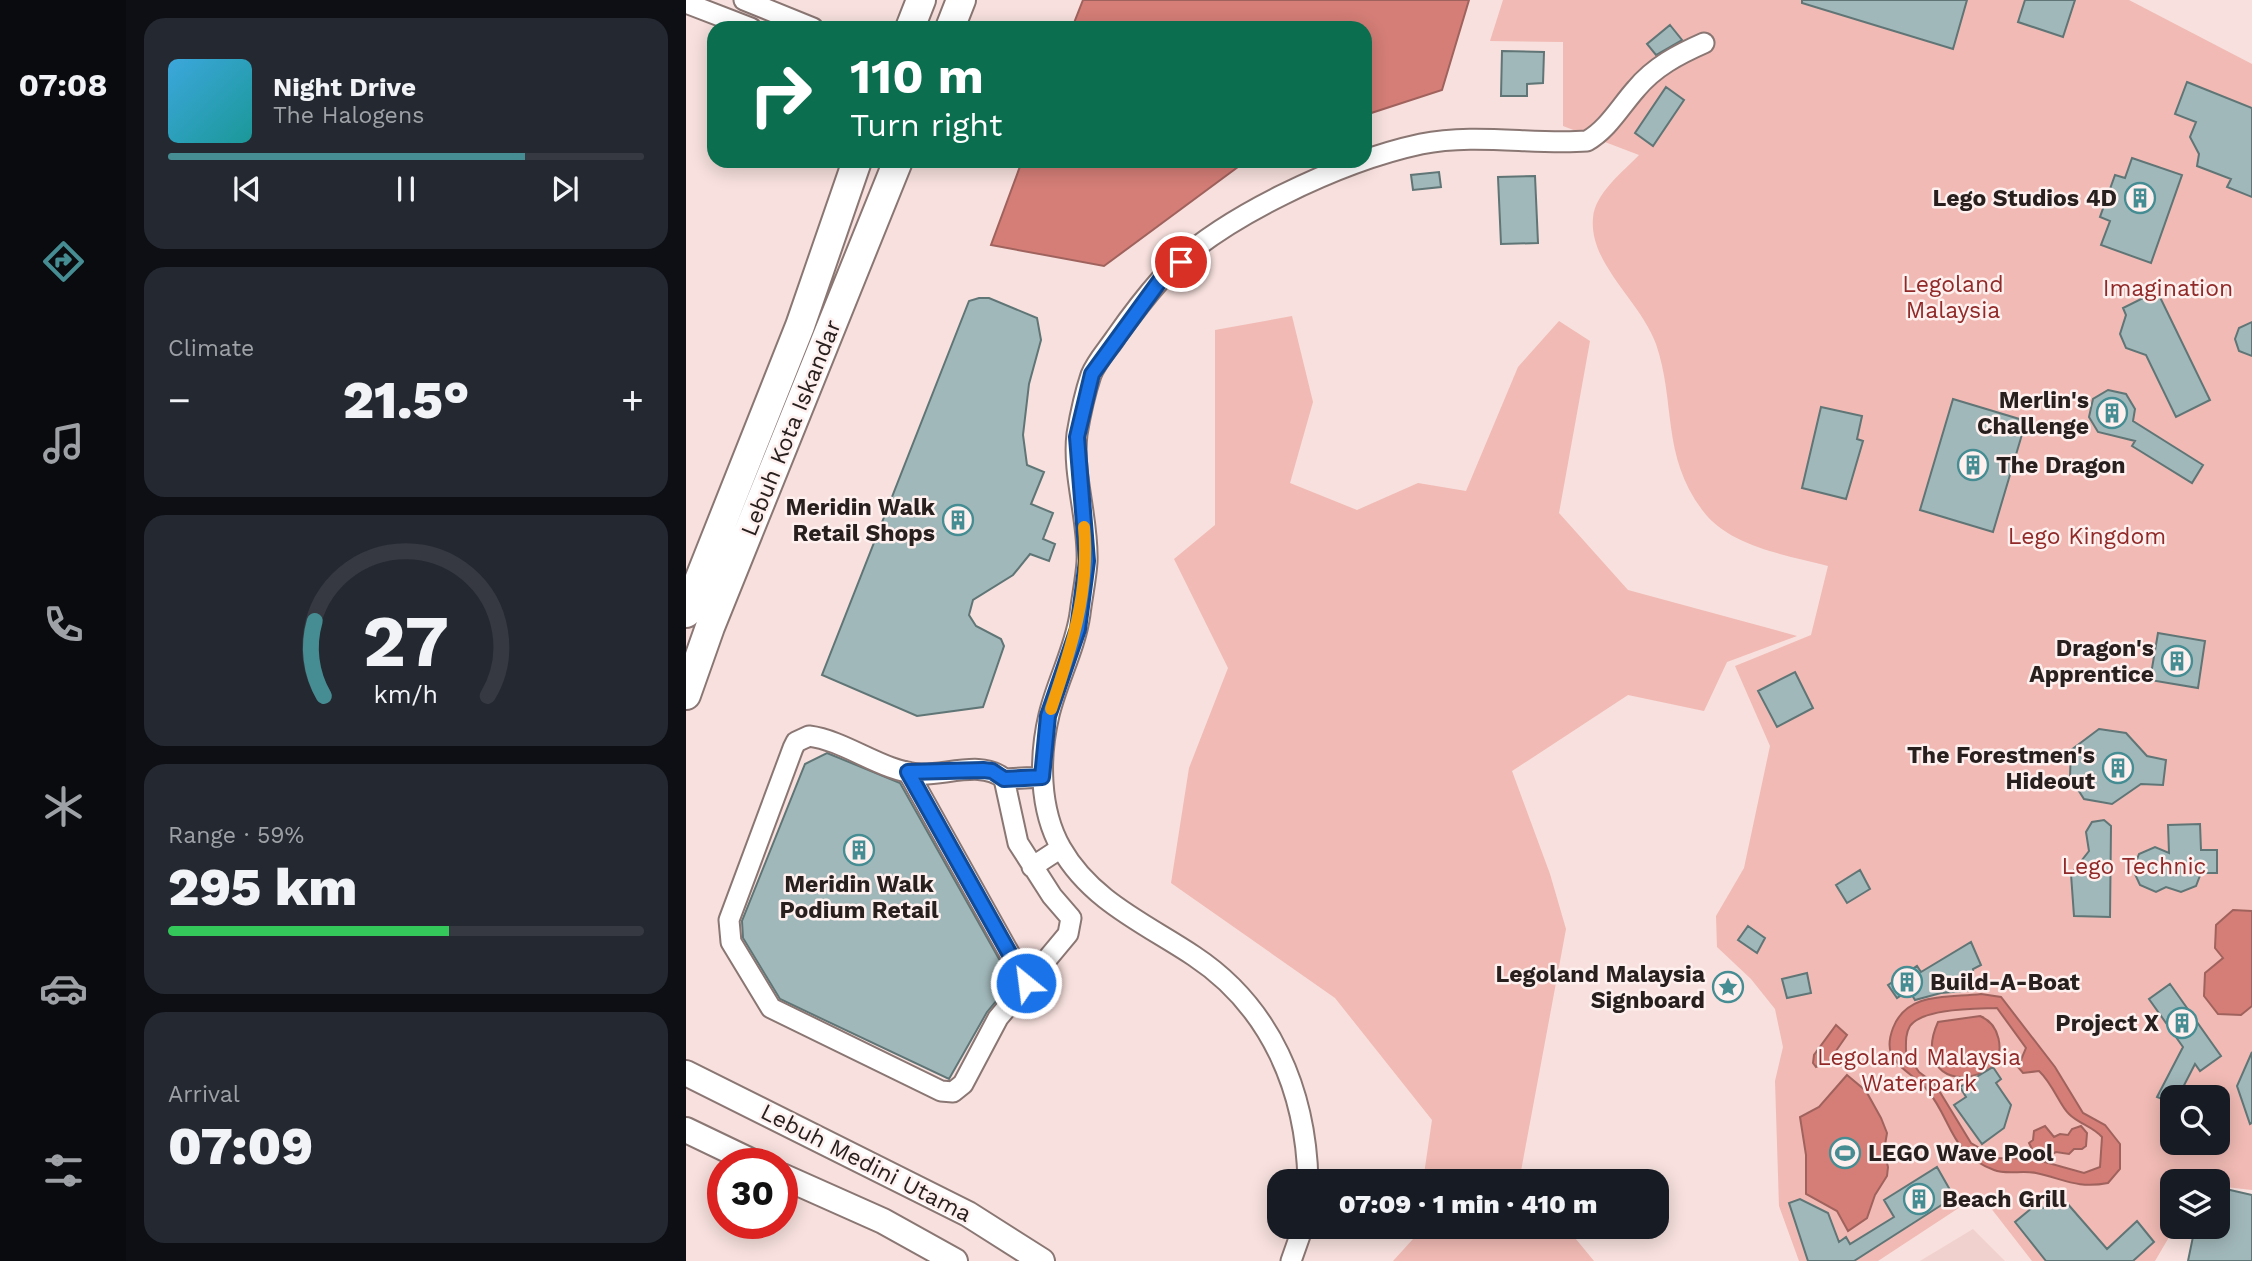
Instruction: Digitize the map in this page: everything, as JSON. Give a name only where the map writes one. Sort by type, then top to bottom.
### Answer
[{"type":"highway","points":[[953,21],[961,0]]},
{"type":"highway","name":"Lebuh Kota Iskandar","points":[[686,613],[800,326],[855,168]]},
{"type":"highway","name":"Lebuh Kota Iskandar","points":[[686,695],[710,627],[895,168]]},
{"type":"main road","name":"Lebuh Medini Utama","points":[[686,1073],[957,1208],[1042,1261]]},
{"type":"main road","points":[[686,1130],[724,1148]]},
{"type":"main road","name":"Lebuh Medini Utama","points":[[798,1183],[883,1221],[955,1261]]},
{"type":"street","points":[[744,0],[796,21]]},
{"type":"street","points":[[687,3],[733,21]]},
{"type":"street","points":[[1372,160],[1423,144],[1501,138],[1587,141],[1599,134],[1637,87],[1656,70],[1704,43]]},
{"type":"street","points":[[1308,1169],[1307,1144],[1293,1082],[1264,1025],[1246,1000],[1222,976],[1123,914],[1091,886],[1061,848],[1046,811],[1042,777],[1048,716],[1078,629],[1087,561],[1077,437],[1092,374],[1164,275],[1214,235],[1280,196],[1346,168]]},
{"type":"street","points":[[1004,779],[1018,843],[1072,923],[1068,934],[998,1018],[963,1084],[953,1092],[947,1092],[771,1008],[731,942],[729,920],[796,742],[802,738],[816,737],[908,772],[983,770],[992,771],[1004,779],[1042,777]]},
{"type":"street","points":[[908,772],[1026,983]]},
{"type":"street","points":[[1032,867],[1061,848]]},
{"type":"street","points":[[1291,1261],[1299,1239]]},
{"type":"shaded area","points":[[1083,0],[1469,0],[1442,90],[1372,113],[1372,21],[1075,21]]},
{"type":"shaded area","points":[[1019,168],[1237,168],[1104,266],[991,245]]},
{"type":"shaded area","points":[[2233,910],[2252,911],[2252,1006],[2241,1015],[2218,1014],[2204,996],[2205,973],[2223,958],[2215,948],[2216,925]]},
{"type":"shaded area","points":[[1981,994],[2001,997],[2055,1067],[2083,1113],[2105,1125],[2120,1144],[2120,1169],[2108,1183],[2079,1184],[2036,1173],[1994,1170],[1980,1163],[1960,1146],[1928,1091],[1894,1059],[1890,1047],[1891,1034],[1899,1016],[1908,1008],[1930,999]],"holes":[[[1997,1008],[2026,1048],[2018,1067],[2023,1073],[2039,1071],[2069,1114],[2102,1137],[2100,1167],[2084,1173],[2034,1159],[1997,1158],[1971,1143],[1935,1084],[1919,1072],[1906,1053],[1906,1039],[1910,1026],[1926,1016],[1950,1011]]]},
{"type":"shaded area","points":[[1980,1016],[1992,1025],[1998,1038],[1999,1053],[1993,1067],[1965,1077],[1952,1076],[1943,1071],[1932,1052],[1938,1022]]},
{"type":"shaded area","points":[[1836,1025],[1847,1035],[1829,1061],[1816,1067],[1813,1063],[1814,1055]]},
{"type":"shaded area","name":"LEGO Wave Pool","points":[[1847,1075],[1866,1091],[1881,1118],[1887,1133],[1884,1151],[1888,1167],[1887,1176],[1875,1195],[1867,1218],[1848,1231],[1837,1211],[1806,1194],[1806,1155],[1800,1117],[1819,1107]]},
{"type":"shaded area","points":[[2045,1126],[2054,1137],[2060,1134],[2068,1135],[2072,1129],[2081,1126],[2087,1133],[2086,1146],[2074,1149],[2069,1154],[2056,1152],[2048,1156],[2042,1151],[2033,1151],[2029,1143],[2033,1140],[2034,1131]]},
{"type":"shaded area","points":[[1973,1229],[2005,1261],[1920,1261]]},
{"type":"green space","name":"Legoland Malaysia","points":[[1503,0],[2129,0],[2252,64],[2252,1190],[2230,1187],[2230,1169],[2160,1169],[2160,1239],[2168,1239],[2155,1261],[2032,1261],[1980,1194],[1878,1261],[1799,1261],[1779,1206],[1775,1081],[1783,1047],[1775,1009],[1751,979],[1717,947],[1716,916],[1744,868],[1770,746],[1735,666],[1811,635],[1828,566],[1760,548],[1728,533],[1703,511],[1690,490],[1675,449],[1666,387],[1656,344],[1639,312],[1607,266],[1594,235],[1593,218],[1599,200],[1639,155],[1563,126],[1563,42],[1490,41]]},
{"type":"green space","points":[[1292,316],[1313,402],[1290,483],[1357,510],[1418,483],[1466,491],[1518,367],[1559,321],[1590,341],[1559,513],[1628,590],[1797,636],[1727,662],[1704,711],[1628,695],[1512,771],[1550,874],[1566,929],[1521,1169],[1425,1169],[1432,1120],[1335,998],[1171,883],[1189,768],[1228,668],[1174,559],[1215,525],[1215,330]]},
{"type":"green space","points":[[1413,1239],[1576,1239],[1594,1261],[1393,1261]]},
{"type":"building","points":[[1802,0],[1967,0],[1953,49],[1802,3]]},
{"type":"building","points":[[2025,0],[2075,0],[2063,37],[2018,22]]},
{"type":"building","points":[[1670,25],[1682,40],[1656,55],[1647,44]]},
{"type":"building","points":[[1502,51],[1544,52],[1543,83],[1527,84],[1527,96],[1501,96]]},
{"type":"building","points":[[2187,82],[2252,108],[2252,197],[2227,187],[2231,179],[2197,166],[2199,154],[2190,137],[2196,122],[2175,114]]},
{"type":"building","points":[[1666,87],[1684,100],[1653,146],[1635,133]]},
{"type":"building","name":"Lego Studios 4D","points":[[2132,158],[2182,175],[2151,263],[2101,245],[2110,221],[2100,217],[2115,175],[2125,178]]},
{"type":"building","points":[[1439,172],[1441,187],[1413,190],[1411,175]]},
{"type":"building","points":[[1535,176],[1538,243],[1501,244],[1498,177]]},
{"type":"building","points":[[2157,291],[2210,400],[2176,417],[2146,355],[2126,348],[2120,334],[2126,315],[2123,308]]},
{"type":"building","name":"Meridin Walk Retail Shops","points":[[989,298],[1037,318],[1041,340],[1029,384],[1023,435],[1027,465],[1044,472],[1031,504],[1053,513],[1043,539],[1055,544],[1049,561],[1030,554],[1013,575],[973,600],[969,615],[976,626],[1001,639],[1004,646],[983,707],[917,716],[822,675],[969,301]]},
{"type":"building","points":[[2252,322],[2252,356],[2239,351],[2235,339],[2239,328]]},
{"type":"building","points":[[2108,390],[2126,394],[2135,409],[2133,421],[2203,465],[2192,483],[2132,446],[2135,441],[2098,432],[2089,417],[2093,399]]},
{"type":"building","name":"The Dragon","points":[[1953,399],[2026,421],[1993,532],[1920,510]]},
{"type":"building","points":[[1821,407],[1862,416],[1857,439],[1863,441],[1846,499],[1802,488]]},
{"type":"building","name":"Dragon's Apprentice","points":[[2158,633],[2205,641],[2198,688],[2150,680]]},
{"type":"building","points":[[1795,672],[1813,708],[1777,727],[1758,691]]},
{"type":"building","name":"The Forestmen's Hideout","points":[[2099,729],[2126,733],[2147,756],[2166,760],[2163,785],[2141,784],[2112,804],[2084,799],[2070,777],[2071,750]]},
{"type":"building","name":"Meridin Walk Podium Retail","points":[[827,753],[900,783],[1012,982],[987,1012],[949,1079],[780,999],[743,938],[742,921],[805,764]]},
{"type":"building","points":[[2104,820],[2111,826],[2110,917],[2074,916],[2071,874],[2089,851],[2086,832],[2092,822]]},
{"type":"building","points":[[2200,824],[2201,850],[2217,850],[2217,873],[2201,873],[2196,886],[2181,892],[2166,887],[2156,892],[2140,885],[2133,870],[2139,854],[2155,847],[2169,853],[2168,825]]},
{"type":"building","points":[[1860,870],[1870,889],[1847,903],[1836,885]]},
{"type":"building","points":[[1748,926],[1765,938],[1757,953],[1738,940]]},
{"type":"building","points":[[1971,942],[1981,965],[1973,969],[1974,990],[1941,993],[1915,1000],[1909,990],[1897,998],[1888,985],[1917,966],[1921,972]]},
{"type":"building","points":[[1807,973],[1811,993],[1787,998],[1782,979]]},
{"type":"building","name":"Project X","points":[[2170,984],[2221,1056],[2200,1071],[2195,1064],[2184,1085],[2163,1085],[2183,1047],[2149,999]]},
{"type":"building","points":[[2252,1052],[2252,1123],[2250,1124],[2237,1086]]},
{"type":"building","points":[[1993,1067],[2001,1079],[1996,1083],[2011,1105],[2004,1128],[1982,1144],[1954,1105],[1966,1097],[1960,1087]]},
{"type":"building","points":[[1937,1167],[1954,1197],[1854,1261],[1808,1261],[1789,1203],[1800,1199],[1828,1213],[1839,1242],[1846,1237],[1850,1244],[1894,1217],[1884,1200]]},
{"type":"building","points":[[2230,1190],[2252,1195],[2252,1261],[2188,1261],[2193,1239],[2230,1239]]},
{"type":"building","points":[[2066,1202],[2107,1249],[2137,1221],[2154,1242],[2133,1261],[2046,1261],[2015,1222],[2038,1203],[2043,1208]]},
{"type":"slow traffic","points":[[1051,709],[1078,629],[1087,561],[1084,527]]},
{"type":"place","name":"Lego Studios 4D","points":[[2140,198]]},
{"type":"place","name":"Merlin's Challenge","points":[[2112,413]]},
{"type":"place","name":"The Dragon","points":[[1973,465]]},
{"type":"place","name":"Meridin Walk Retail Shops","points":[[958,520]]},
{"type":"place","name":"Dragon's Apprentice","points":[[2177,661]]},
{"type":"place","name":"The Forestmen's Hideout","points":[[2118,768]]},
{"type":"place","name":"Meridin Walk Podium Retail","points":[[859,850]]},
{"type":"place","name":"Build-A-Boat","points":[[1907,982]]},
{"type":"place","name":"Legoland Malaysia Signboard","points":[[1728,987]]},
{"type":"place","name":"Project X","points":[[2182,1023]]},
{"type":"place","name":"LEGO Wave Pool","points":[[1845,1153]]},
{"type":"place","name":"Beach Grill","points":[[1919,1199]]},
{"type":"route","points":[[1026,983],[908,772],[922,774],[983,770],[992,771],[1004,779],[1042,777],[1048,716],[1078,629],[1087,561],[1077,437],[1092,374],[1124,326],[1164,275],[1181,262]]},
{"type":"park label","name":"Imagination","points":[[2168,288]]},
{"type":"park label","name":"Lego Kingdom","points":[[2087,536]]},
{"type":"park label","name":"Lego Technic","points":[[2134,866]]},
{"type":"park label","name":"Legoland Malaysia Waterpark","points":[[1919,1070]]}]
